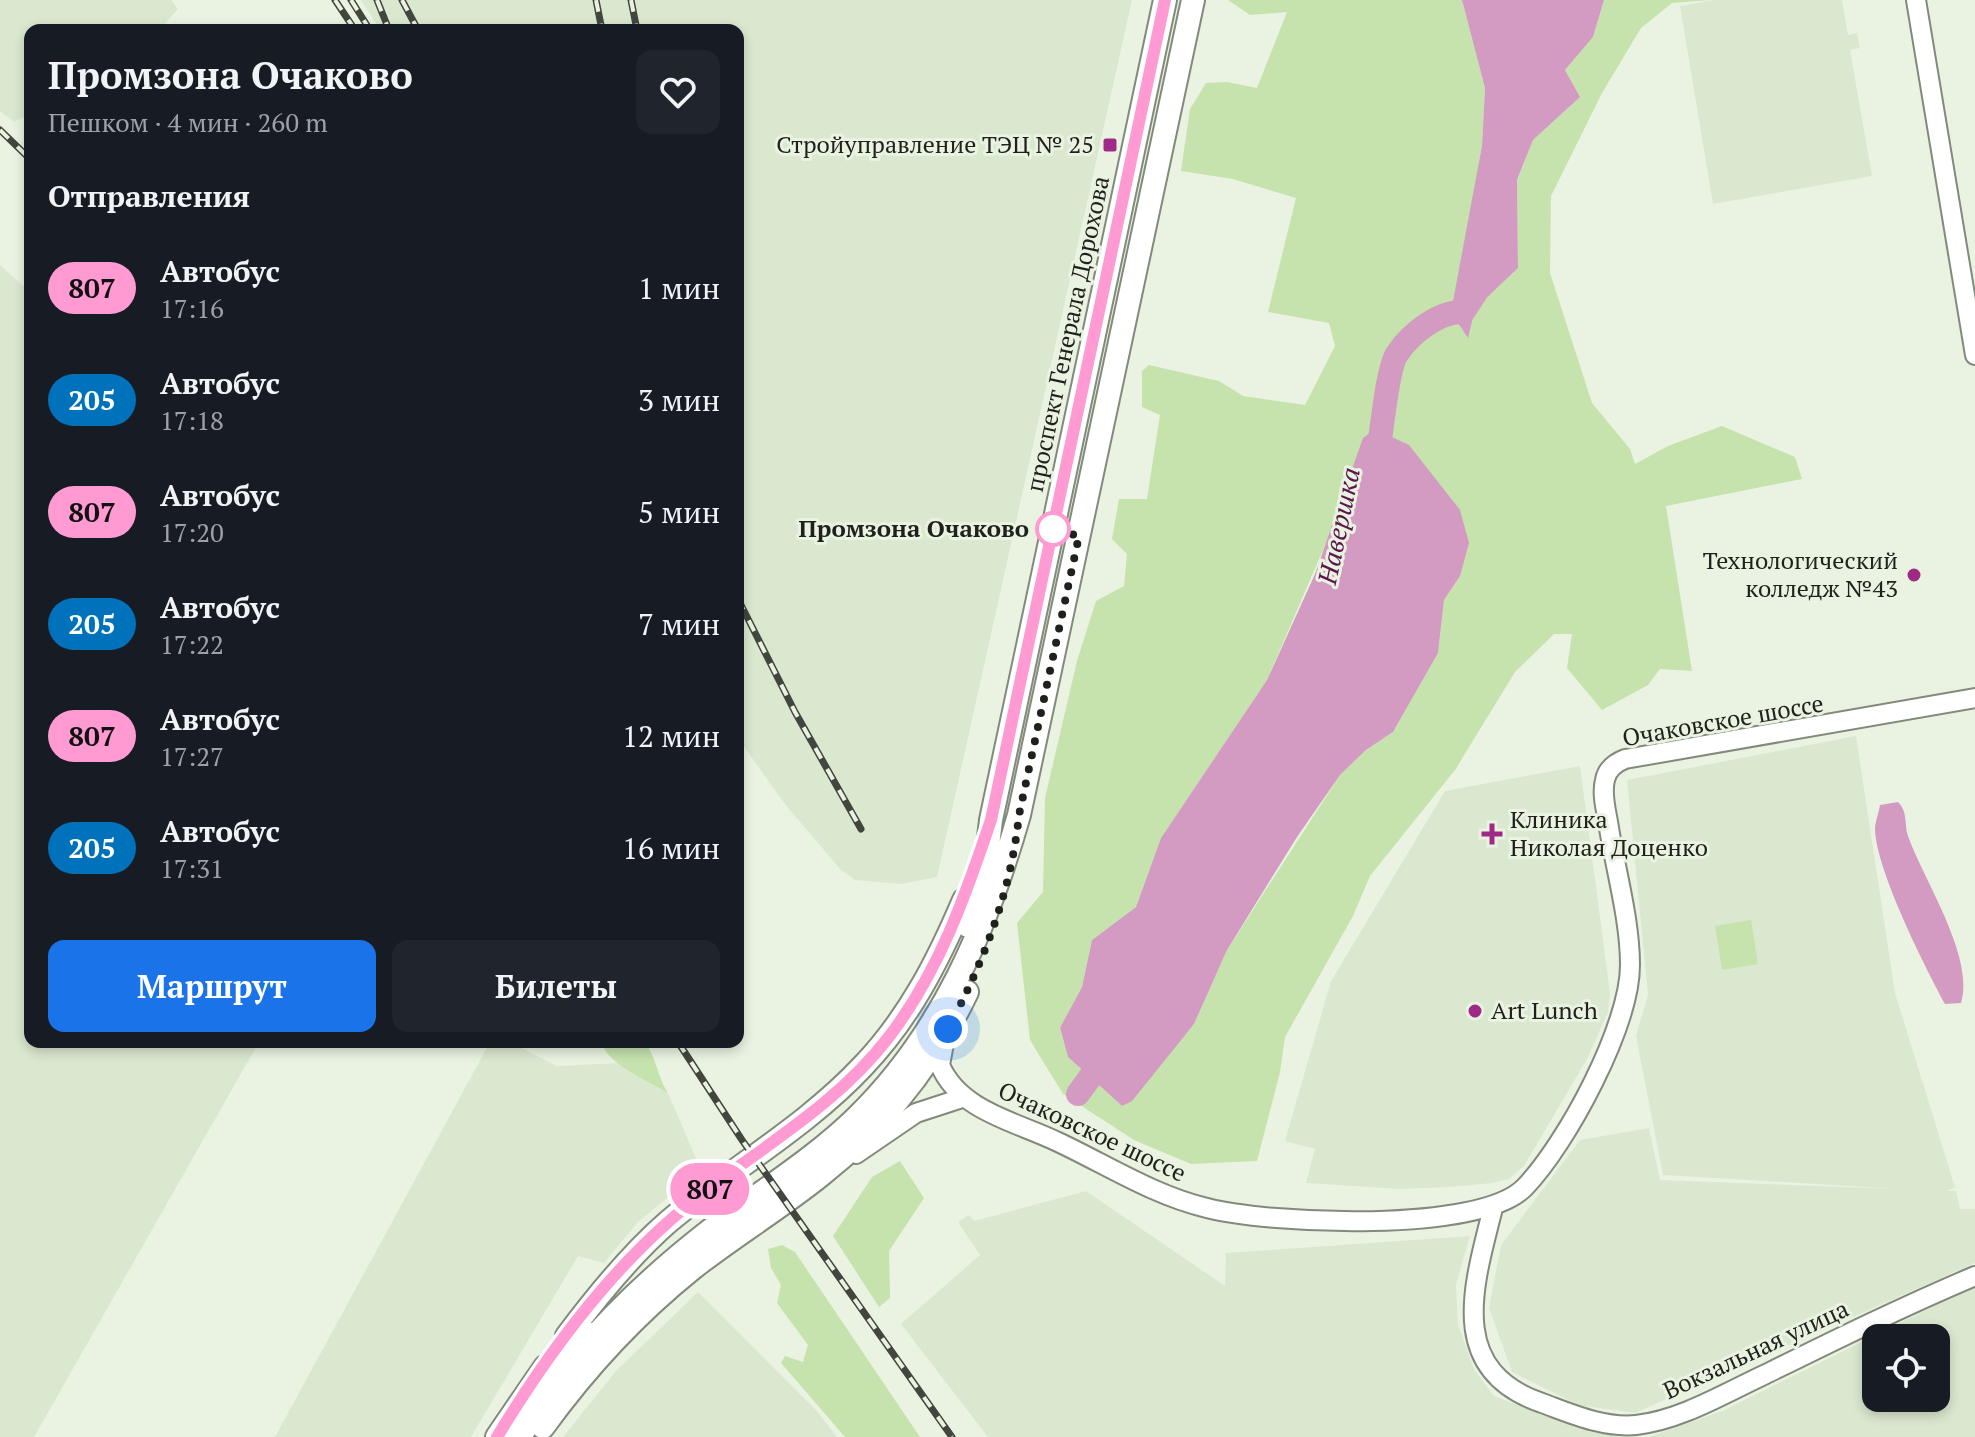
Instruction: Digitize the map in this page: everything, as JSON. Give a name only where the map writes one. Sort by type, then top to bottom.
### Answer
[{"type":"main road","name":"проспект Генерала Дорохова","points":[[497,1437],[606,1286],[666,1224],[813,1113],[887,1039],[926,983],[947,939],[991,820],[1165,0]]},
{"type":"main road","points":[[520,1437],[553,1389],[613,1316],[708,1232],[832,1140],[890,1081],[944,1005],[972,951],[998,887],[1019,815],[1193,0]]},
{"type":"main road","points":[[535,1437],[599,1360],[644,1313],[690,1271],[847,1153],[896,1103],[948,1029],[976,974],[999,913],[1015,853],[1019,815]]},
{"type":"street","points":[[1916,0],[1975,355]]},
{"type":"street","name":"Очаковское шоссе","points":[[948,1029],[940,1065],[962,1098],[1165,1195],[1208,1209],[1277,1218],[1362,1221],[1493,1208],[1525,1187],[1567,1127],[1603,1060],[1627,995],[1630,965],[1605,802],[1605,778],[1609,769],[1625,759],[1975,698]]},
{"type":"street","name":"Очаковское шоссе","points":[[792,1196],[916,1113],[962,1098]]},
{"type":"street","name":"Вокзальная улица","points":[[1493,1208],[1474,1283],[1472,1312],[1475,1333],[1488,1367],[1499,1381],[1532,1400],[1617,1425],[1652,1421],[1696,1407],[1975,1276]]},
{"type":"shaded area","points":[[0,0],[171,0],[178,9],[164,24],[24,24],[24,117],[14,122],[0,111]]},
{"type":"shaded area","points":[[361,0],[1132,0],[937,877],[901,884],[855,880],[840,869],[784,803],[744,746],[744,24],[376,24]]},
{"type":"shaded area","points":[[1714,0],[1842,0],[1848,35],[1857,33],[1860,48],[1850,50],[1872,176],[1713,204],[1680,6]]},
{"type":"shaded area","points":[[0,265],[24,287],[24,1048],[256,1048],[34,1437],[0,1437]]},
{"type":"shaded area","points":[[1856,736],[1895,993],[1955,1187],[1947,1191],[1956,1191],[1960,1209],[1975,1209],[1975,1263],[1635,1413],[1578,1405],[1512,1372],[1489,1308],[1501,1245],[1580,1140],[1649,1128],[1660,1180],[1899,1189],[1663,1175],[1636,1036],[1648,995],[1627,780]]},
{"type":"shaded area","points":[[1580,766],[1610,993],[1608,1012],[1587,1059],[1524,1166],[1509,1179],[1449,1187],[1399,1189],[1306,1183],[1315,1149],[1285,1141],[1331,981],[1445,791]]},
{"type":"shaded area","points":[[487,1048],[521,1048],[557,1066],[619,1063],[668,1093],[701,1170],[638,1222],[604,1263],[578,1256],[471,1437],[275,1437]]},
{"type":"shaded area","points":[[1086,1191],[1225,1286],[1226,1253],[1470,1236],[1456,1285],[1458,1325],[1474,1369],[1494,1396],[1585,1431],[1623,1437],[988,1437],[901,1324],[980,1255],[958,1222],[969,1215],[974,1221]]},
{"type":"shaded area","points":[[1975,1286],[1975,1437],[1649,1437],[1722,1411],[1862,1342],[1862,1412],[1950,1412],[1950,1324],[1898,1324]]},
{"type":"shaded area","points":[[698,1292],[816,1410],[837,1437],[563,1437],[616,1371]]},
{"type":"green space","points":[[1228,0],[1462,0],[1485,88],[1482,146],[1469,221],[1468,337],[1475,309],[1518,268],[1517,181],[1533,140],[1580,97],[1565,70],[1593,37],[1604,0],[1709,0],[1672,3],[1641,28],[1602,93],[1551,196],[1550,273],[1592,403],[1630,449],[1635,464],[1668,446],[1722,426],[1795,457],[1802,479],[1666,506],[1692,671],[1660,669],[1648,685],[1602,710],[1567,668],[1572,634],[1554,634],[1515,672],[1455,770],[1370,876],[1353,916],[1285,1037],[1280,1072],[1257,1161],[1191,1164],[1134,1140],[1063,1094],[1030,1040],[1017,923],[1043,892],[1045,798],[1077,661],[1096,601],[1124,586],[1127,554],[1112,539],[1119,499],[1147,499],[1160,415],[1142,407],[1142,371],[1149,365],[1219,381],[1243,396],[1305,405],[1335,346],[1329,323],[1268,312],[1296,198],[1233,179],[1181,171],[1190,109],[1206,83],[1227,82],[1257,88],[1287,12],[1250,15]],"holes":[[[1375,429],[1408,445],[1460,576],[1444,600],[1438,653],[1393,732],[1366,750],[1340,775],[1227,950],[1194,1024],[1122,1106],[1068,1057],[1060,1029],[1082,987],[1092,940],[1136,907],[1161,838],[1267,680]]]},
{"type":"green space","points":[[1751,920],[1758,964],[1722,970],[1715,926]]},
{"type":"green space","points":[[648,1048],[668,1093],[620,1065],[605,1050]]},
{"type":"green space","points":[[900,1161],[924,1198],[889,1251],[890,1298],[879,1307],[833,1236],[872,1177]]},
{"type":"green space","points":[[782,1245],[795,1252],[920,1437],[845,1437],[781,1363],[785,1356],[803,1362],[808,1345],[777,1303],[781,1285],[771,1268],[768,1249]]},
{"type":"water","points":[[1462,0],[1604,0],[1593,37],[1565,70],[1580,97],[1533,140],[1517,180],[1518,268],[1475,309],[1468,338],[1451,312],[1482,146],[1485,88]]},
{"type":"water","points":[[1375,429],[1409,445],[1460,510],[1469,543],[1460,576],[1444,600],[1438,653],[1393,732],[1366,750],[1340,775],[1297,837],[1227,950],[1194,1024],[1132,1101],[1122,1106],[1068,1057],[1060,1028],[1082,987],[1092,940],[1136,907],[1161,838],[1267,680],[1315,574],[1363,438]]},
{"type":"water","points":[[1898,802],[1905,814],[1908,836],[1915,854],[1955,942],[1963,984],[1961,1003],[1945,1004],[1892,893],[1877,847],[1875,829],[1880,805]]},
{"type":"waterway","name":"Навершка","points":[[1377,464],[1387,390],[1397,354],[1426,325],[1444,315],[1463,312],[1475,294]]},
{"type":"waterway","name":"Навершка","points":[[1078,1094],[1109,1051]]},
{"type":"railway","points":[[335,0],[351,24]]},
{"type":"railway","points":[[351,0],[366,24]]},
{"type":"railway","points":[[377,0],[387,24]]},
{"type":"railway","points":[[402,0],[415,24]]},
{"type":"railway","points":[[596,0],[601,24]]},
{"type":"railway","points":[[631,0],[636,24]]},
{"type":"railway","points":[[0,130],[24,153]]},
{"type":"railway","points":[[744,611],[795,712],[861,829]]},
{"type":"railway","points":[[682,1048],[742,1140],[952,1437]]},
{"type":"bus line","name":"807","points":[[497,1437],[570,1333],[639,1250],[697,1198],[813,1113],[864,1066],[926,983],[947,939],[991,820],[1165,0]]},
{"type":"place","name":"Стройуправление ТЭЦ № 25","points":[[1110,145]]},
{"type":"place","name":"Промзона Очаково","points":[[1053,529]]},
{"type":"place","name":"Технологический колледж №43","points":[[1914,575]]},
{"type":"place","name":"Клиника Николая Доценко","points":[[1492,834]]},
{"type":"place","name":"Art Lunch","points":[[1475,1011]]},
{"type":"route","points":[[948,1029],[986,948],[1008,885],[1015,853],[1019,815],[1079,536],[1053,529]]}]
